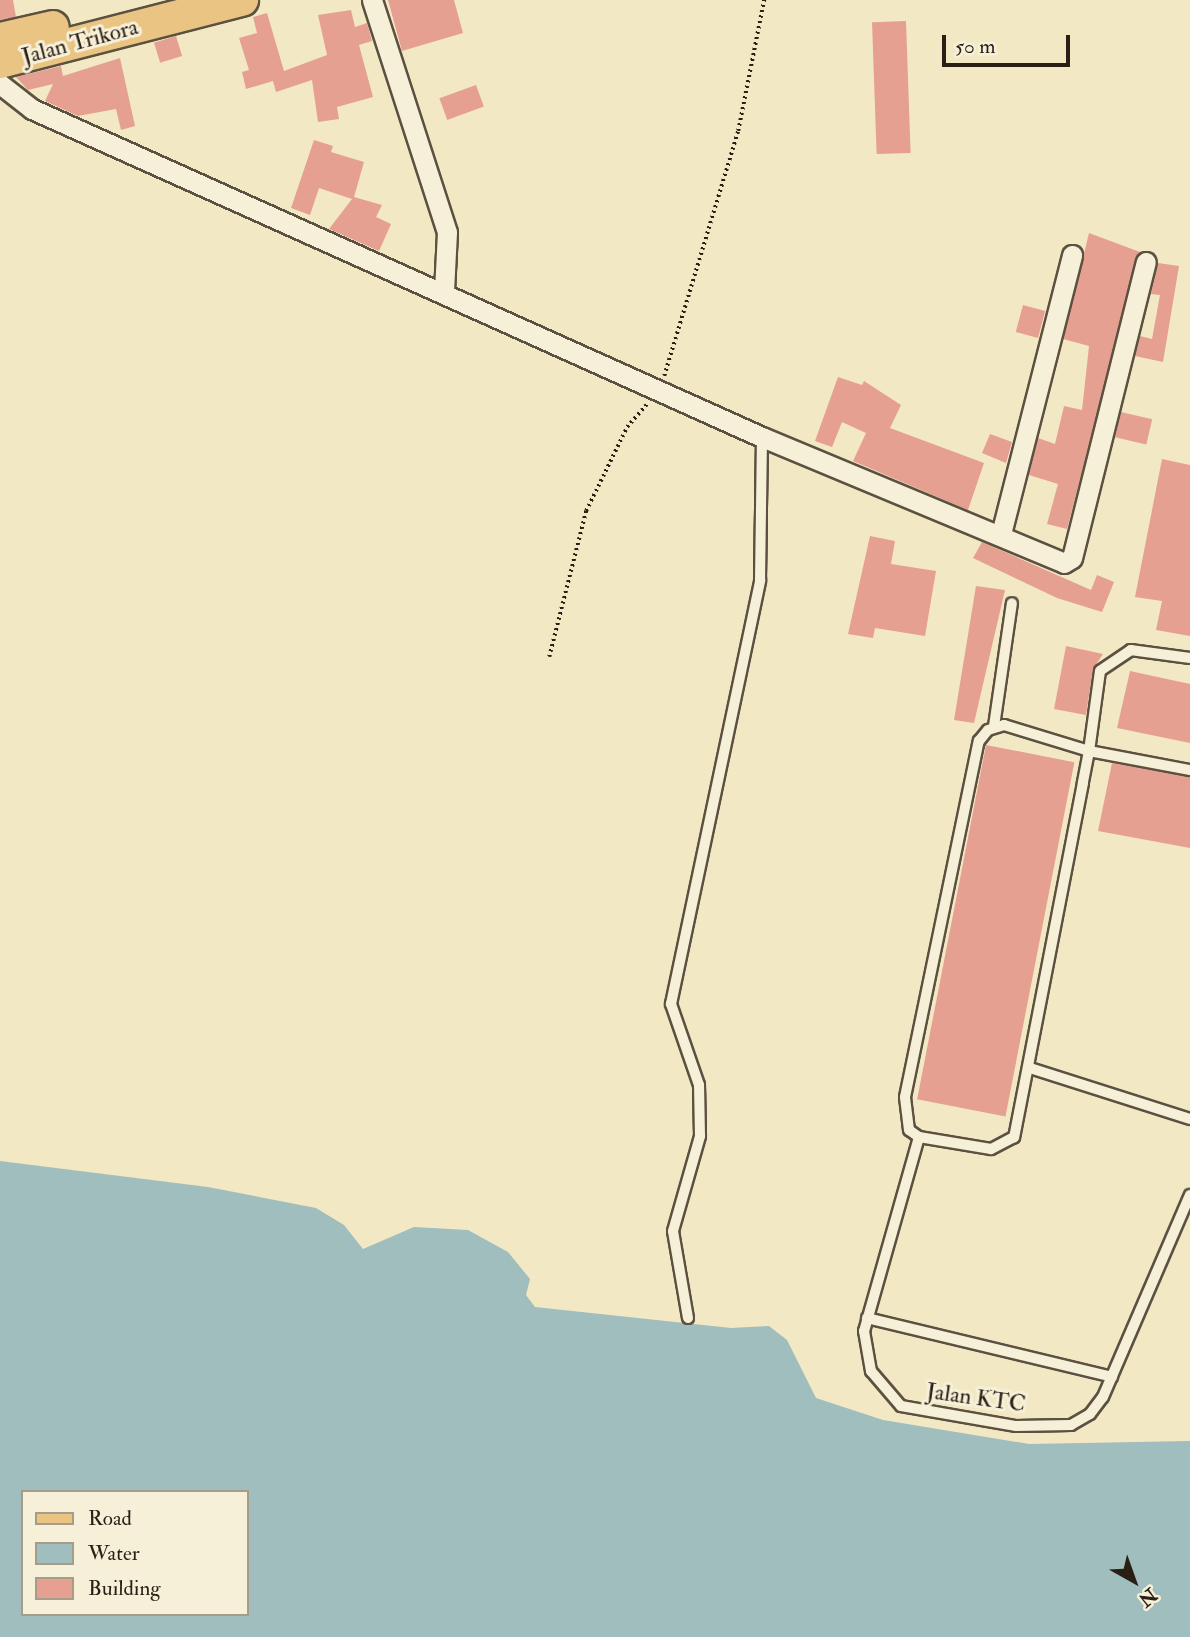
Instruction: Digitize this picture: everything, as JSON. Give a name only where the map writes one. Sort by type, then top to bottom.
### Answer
[{"type":"main road","name":"Jalan Trikora","points":[[0,39],[158,0]]},
{"type":"main road","name":"Jalan Trikora","points":[[0,62],[220,3]]},
{"type":"street","points":[[372,0],[447,232],[450,250],[444,292]]},
{"type":"street","points":[[0,84],[32,109],[660,388],[762,437],[1001,534],[1064,563],[1072,558],[1146,262]]},
{"type":"street","points":[[1001,534],[1072,255]]},
{"type":"lane","points":[[688,1318],[673,1231],[700,1136],[699,1085],[671,1004],[760,580],[762,437]]},
{"type":"lane","points":[[1012,603],[994,726],[979,741],[905,1097],[905,1121],[919,1137],[991,1149],[1003,1145],[1019,1126],[1089,751],[1100,671],[1115,658],[1131,650],[1190,658]]},
{"type":"lane","points":[[994,726],[1089,751],[1190,771]]},
{"type":"lane","points":[[1030,1068],[1190,1119]]},
{"type":"lane","name":"Jalan KTC","points":[[919,1137],[864,1331],[871,1371],[901,1406],[1016,1426],[1071,1425],[1090,1414],[1112,1377],[1190,1195]]},
{"type":"lane","points":[[867,1318],[1112,1377]]},
{"type":"path","points":[[549,657],[586,511],[627,427],[660,388],[738,131],[764,0]]},
{"type":"water","points":[[0,1161],[208,1187],[316,1208],[344,1225],[363,1249],[414,1227],[468,1230],[508,1252],[530,1279],[526,1295],[535,1307],[731,1328],[769,1326],[787,1340],[816,1398],[883,1420],[1029,1444],[1190,1441],[1190,1637],[0,1637]]},
{"type":"building","points":[[0,0],[13,0],[16,17],[0,20]]},
{"type":"building","points":[[388,0],[454,0],[463,33],[402,51]]},
{"type":"building","points":[[351,10],[355,27],[367,23],[372,41],[359,45],[373,97],[337,107],[339,119],[318,122],[312,80],[276,92],[273,81],[246,89],[242,72],[249,70],[239,38],[257,33],[253,17],[267,13],[284,71],[327,55],[318,15]]},
{"type":"building","points":[[906,21],[911,153],[877,154],[872,22]]},
{"type":"building","points":[[176,36],[182,56],[160,63],[154,43]]},
{"type":"building","points":[[120,58],[135,126],[121,130],[116,109],[78,116],[45,101],[53,84],[28,90],[16,77],[61,66],[63,76]]},
{"type":"building","points":[[476,85],[484,107],[447,120],[439,98]]},
{"type":"building","points":[[314,140],[333,146],[331,152],[364,162],[354,197],[382,205],[376,217],[391,224],[379,251],[329,229],[352,199],[319,188],[310,215],[291,208]]},
{"type":"building","points":[[1089,233],[1140,252],[1067,529],[1047,524],[1058,484],[1029,475],[1038,438],[1055,444],[1064,406],[1082,410],[1089,346],[1063,339]]},
{"type":"building","points":[[1158,263],[1179,266],[1163,362],[1135,356],[1140,336],[1152,339],[1160,295],[1151,294]]},
{"type":"building","points":[[1023,305],[1045,311],[1038,338],[1016,332]]},
{"type":"building","points":[[838,377],[862,385],[864,381],[901,405],[890,428],[984,463],[968,510],[853,461],[866,433],[842,422],[832,447],[815,441]]},
{"type":"building","points":[[1121,412],[1152,419],[1146,445],[1115,437]]},
{"type":"building","points":[[990,434],[1012,442],[1006,463],[982,453]]},
{"type":"building","points":[[1162,459],[1190,465],[1190,636],[1156,630],[1162,601],[1135,597]]},
{"type":"building","points":[[870,536],[895,541],[891,564],[936,571],[925,636],[875,628],[873,638],[848,634]]},
{"type":"building","points":[[982,542],[1091,590],[1097,575],[1114,582],[1102,612],[1057,598],[973,558]]},
{"type":"building","points":[[976,586],[1005,590],[974,723],[954,720]]},
{"type":"building","points":[[1066,646],[1103,654],[1093,669],[1086,715],[1054,709]]},
{"type":"building","points":[[1130,671],[1190,684],[1190,743],[1117,728]]},
{"type":"building","points":[[986,745],[1074,762],[1005,1117],[917,1099]]},
{"type":"building","points":[[1112,763],[1190,777],[1190,848],[1098,831]]}]
